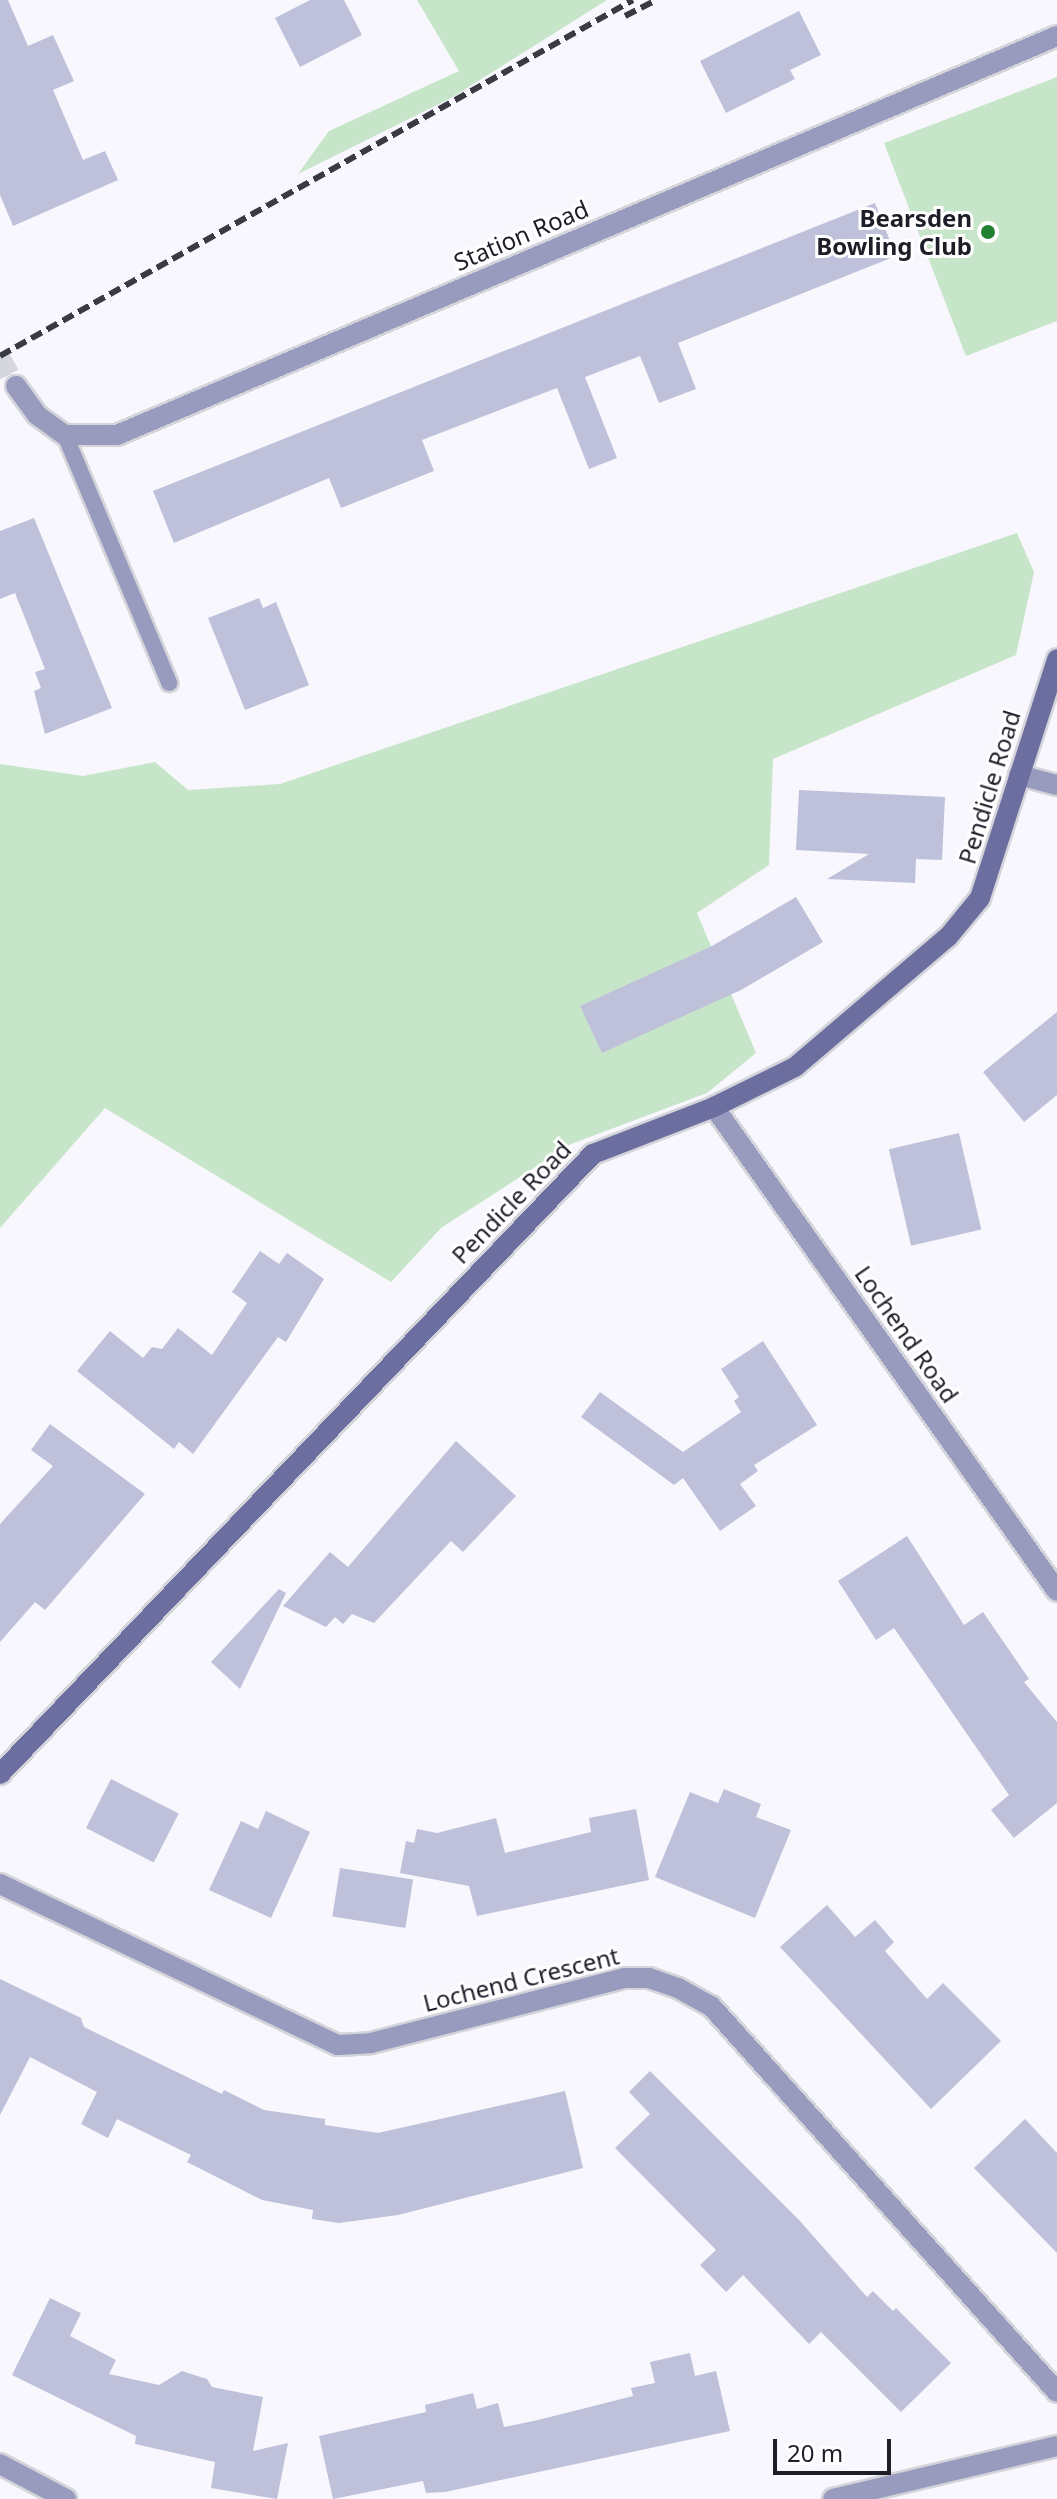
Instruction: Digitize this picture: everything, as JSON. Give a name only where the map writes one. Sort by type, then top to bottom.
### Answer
[{"type":"street","name":"Station Road","points":[[65,435],[117,435],[1057,36]]},
{"type":"street","points":[[16,386],[37,415],[65,435]]},
{"type":"street","name":"Pendicle Road","points":[[0,1774],[593,1154],[714,1107],[795,1067],[948,937],[980,898],[1057,659]]},
{"type":"street","points":[[1019,775],[1057,785]]},
{"type":"street","name":"Lochend Road","points":[[714,1107],[1057,1591]]},
{"type":"street","name":"Lochend Crescent","points":[[0,1884],[338,2045],[371,2043],[624,1978],[649,1978],[678,1988],[711,2006],[1057,2392]]},
{"type":"street","points":[[833,2499],[1057,2446]]},
{"type":"street","points":[[0,2464],[66,2499]]},
{"type":"lane","points":[[65,435],[169,683]]},
{"type":"green space","points":[[417,0],[607,0],[451,98],[298,174],[329,131],[459,71]]},
{"type":"green space","name":"Bearsden Bowling Club","points":[[1057,77],[1057,321],[966,356],[884,143]]},
{"type":"green space","points":[[1017,533],[1034,572],[1016,655],[773,759],[769,865],[697,913],[756,1053],[707,1093],[571,1144],[441,1228],[391,1282],[105,1108],[0,1228],[0,764],[83,776],[155,762],[188,790],[280,784]]},
{"type":"building","points":[[0,0],[8,0],[28,46],[53,35],[74,81],[53,90],[83,160],[105,151],[118,180],[13,226],[0,195]]},
{"type":"building","points":[[310,0],[344,0],[362,35],[300,67],[275,18]]},
{"type":"building","points":[[799,11],[821,55],[790,70],[795,79],[726,113],[700,61]]},
{"type":"building","points":[[875,203],[896,256],[678,343],[696,389],[659,403],[640,356],[585,377],[617,458],[589,469],[557,388],[422,440],[434,471],[341,508],[329,478],[174,543],[153,491]]},
{"type":"building","points":[[34,518],[112,708],[45,734],[34,691],[41,688],[35,672],[45,669],[15,593],[0,599],[0,531]]},
{"type":"building","points":[[259,598],[263,608],[276,602],[309,685],[245,710],[208,618]]},
{"type":"building","points":[[799,790],[945,797],[942,860],[916,859],[915,883],[827,879],[869,854],[796,850]]},
{"type":"building","points":[[796,897],[823,942],[741,990],[602,1053],[580,1006],[712,946]]},
{"type":"building","points":[[1057,1012],[1057,1095],[1024,1122],[983,1072]]},
{"type":"building","points":[[959,1133],[981,1229],[911,1246],[889,1149]]},
{"type":"building","points":[[260,1251],[279,1264],[287,1253],[324,1279],[286,1342],[278,1337],[193,1454],[179,1442],[174,1449],[77,1371],[110,1331],[143,1358],[152,1347],[162,1349],[178,1328],[212,1355],[247,1303],[232,1292]]},
{"type":"building","points":[[763,1341],[817,1425],[754,1465],[758,1471],[740,1484],[756,1506],[720,1531],[683,1478],[674,1485],[581,1417],[600,1392],[683,1452],[741,1412],[734,1401],[739,1397],[721,1369]]},
{"type":"building","points":[[50,1424],[145,1494],[45,1610],[35,1602],[0,1642],[0,1524],[53,1466],[31,1450]]},
{"type":"building","points":[[456,1441],[516,1496],[463,1552],[451,1541],[374,1623],[352,1614],[343,1624],[335,1617],[326,1627],[283,1606],[330,1552],[348,1567]]},
{"type":"building","points":[[907,1536],[964,1625],[983,1612],[1029,1679],[1024,1682],[1057,1722],[1057,1803],[1014,1838],[991,1810],[1009,1795],[894,1628],[876,1640],[838,1581]]},
{"type":"building","points":[[279,1589],[286,1593],[240,1689],[211,1662]]},
{"type":"building","points":[[111,1779],[179,1814],[154,1863],[86,1828]]},
{"type":"building","points":[[724,1789],[761,1804],[756,1817],[791,1830],[755,1918],[655,1877],[690,1792],[718,1803]]},
{"type":"building","points":[[636,1809],[649,1880],[477,1916],[469,1886],[400,1873],[406,1841],[414,1843],[417,1829],[437,1833],[496,1818],[505,1853],[591,1832],[589,1818]]},
{"type":"building","points":[[266,1811],[310,1832],[271,1918],[209,1890],[241,1821],[258,1829]]},
{"type":"building","points":[[340,1868],[413,1880],[405,1928],[332,1916]]},
{"type":"building","points":[[827,1905],[855,1937],[875,1920],[894,1942],[885,1951],[927,1999],[943,1983],[1001,2041],[931,2109],[780,1947]]},
{"type":"building","points":[[0,1979],[81,2018],[84,2027],[222,2094],[224,2090],[264,2110],[325,2119],[325,2125],[378,2133],[565,2091],[583,2168],[398,2215],[339,2223],[312,2219],[313,2210],[262,2200],[187,2162],[191,2155],[117,2119],[108,2138],[81,2124],[97,2092],[30,2057],[0,2115]]},
{"type":"building","points":[[650,2071],[799,2220],[867,2297],[873,2291],[893,2311],[896,2308],[951,2363],[901,2412],[821,2332],[809,2344],[743,2275],[726,2292],[700,2265],[716,2250],[615,2148],[650,2114],[629,2092]]},
{"type":"building","points":[[1025,2119],[1057,2153],[1057,2253],[974,2168]]},
{"type":"building","points":[[50,2298],[81,2313],[70,2336],[116,2360],[109,2374],[159,2385],[182,2371],[207,2379],[212,2387],[263,2397],[253,2451],[288,2443],[277,2499],[211,2488],[215,2462],[135,2444],[136,2436],[12,2375]]},
{"type":"building","points":[[690,2353],[695,2376],[716,2371],[730,2431],[445,2492],[426,2493],[423,2481],[333,2499],[319,2436],[426,2412],[425,2405],[473,2393],[477,2409],[498,2403],[504,2427],[538,2420],[633,2396],[631,2388],[655,2383],[650,2362]]},
{"type":"tunnel","points":[[0,357],[16,386]]},
{"type":"railway","points":[[0,356],[633,0]]},
{"type":"railway","points":[[625,16],[656,0]]},
{"type":"place","name":"Bearsden Bowling Club","points":[[988,232]]}]
